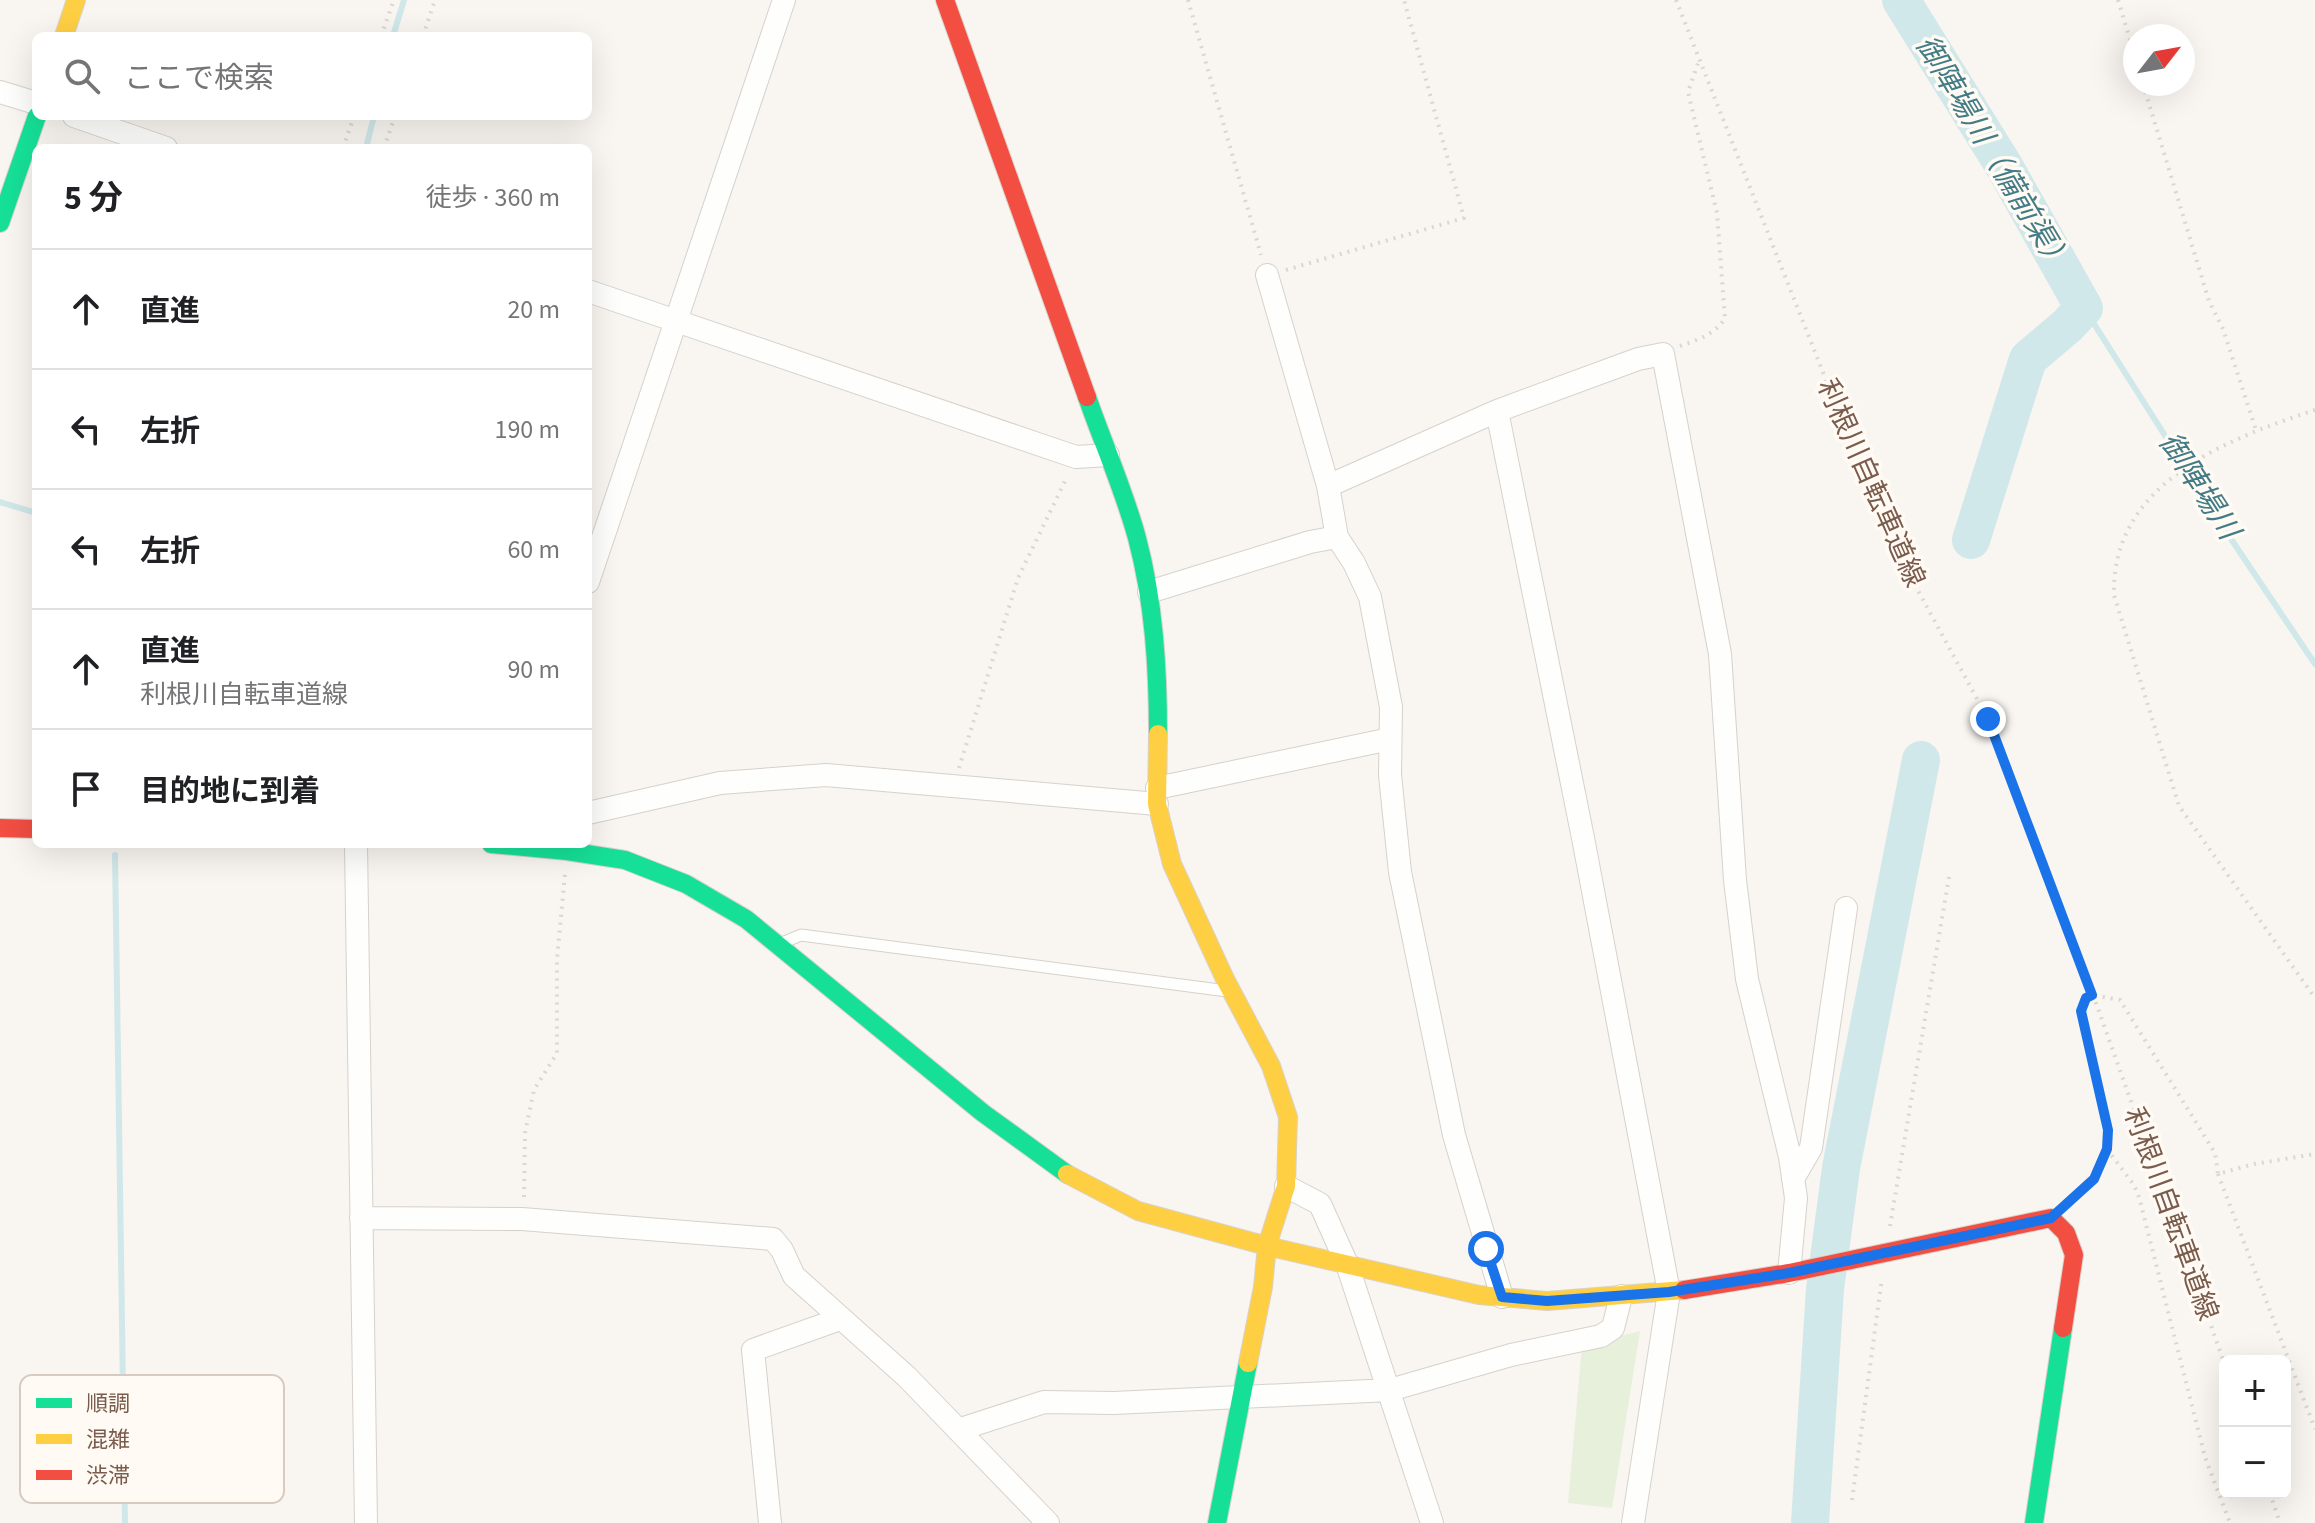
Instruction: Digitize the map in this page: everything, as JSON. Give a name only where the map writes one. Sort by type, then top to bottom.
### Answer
[{"type":"street","points":[[65,32],[76,0]]},
{"type":"street","points":[[592,570],[784,0]]},
{"type":"street","points":[[945,0],[1136,535],[1149,592],[1158,681],[1157,796],[1172,864],[1232,992],[1271,1066],[1288,1117],[1286,1186],[1267,1246],[1263,1287],[1217,1523]]},
{"type":"street","points":[[0,92],[32,102]]},
{"type":"street","points":[[0,223],[36,120]]},
{"type":"street","points":[[86,120],[154,144]]},
{"type":"street","points":[[1267,275],[1328,486],[1337,537],[1370,597],[1391,707],[1390,775],[1400,872],[1414,947],[1454,1135],[1502,1297]]},
{"type":"street","points":[[592,292],[1076,457],[1108,455]]},
{"type":"street","points":[[1328,486],[1497,411],[1638,359],[1663,354],[1720,654],[1735,880],[1747,979],[1796,1198],[1789,1273]]},
{"type":"street","points":[[1497,411],[1583,838],[1669,1292],[1633,1523]]},
{"type":"street","points":[[1149,592],[1310,542],[1337,537]]},
{"type":"street","points":[[592,812],[720,783],[826,775],[953,786],[1157,796],[1390,739]]},
{"type":"street","points":[[0,828],[32,829]]},
{"type":"street","points":[[356,848],[366,1523]]},
{"type":"street","points":[[543,848],[625,860],[686,884],[746,919],[983,1113],[1074,1179],[1138,1211],[1267,1246],[1479,1295],[1547,1301],[1669,1292],[1789,1273],[2051,1218],[2066,1233],[2074,1255],[2034,1523]]},
{"type":"street","points":[[1793,1179],[1811,1148],[1846,908]]},
{"type":"street","points":[[1286,1186],[1320,1204],[1347,1264],[1432,1523]]},
{"type":"street","points":[[361,1218],[522,1219],[773,1239],[794,1276],[907,1377],[1048,1523]]},
{"type":"street","points":[[958,1430],[1044,1402],[1114,1403],[1390,1390],[1511,1355],[1601,1336],[1613,1328],[1621,1296]]},
{"type":"street","points":[[770,1523],[753,1350],[840,1319]]},
{"type":"lane","points":[[777,945],[801,935],[1232,992]]},
{"type":"path","points":[[382,32],[394,0]]},
{"type":"path","points":[[424,32],[435,0]]},
{"type":"path","points":[[1188,0],[1267,275],[1464,218],[1404,0]]},
{"type":"path","name":"利根川自転車道線","points":[[1676,0],[1886,532],[1988,719],[2092,995],[2221,1355]]},
{"type":"path","points":[[2118,0],[2125,24]]},
{"type":"path","points":[[1663,354],[1707,336],[1725,318],[1717,213],[1688,92],[1699,60]]},
{"type":"path","points":[[2147,96],[2209,301],[2223,329],[2256,430]]},
{"type":"path","points":[[344,144],[353,120]]},
{"type":"path","points":[[385,144],[394,120]]},
{"type":"path","points":[[2315,410],[2256,430],[2174,474],[2148,501],[2128,529],[2114,570],[2114,595],[2179,806],[2315,998]]},
{"type":"path","points":[[953,786],[1018,578],[1076,457]]},
{"type":"path","points":[[522,1219],[525,1133],[534,1090],[557,1053],[557,959],[567,851]]},
{"type":"path","points":[[1852,1500],[1885,1254],[1949,877]]},
{"type":"path","points":[[2051,1218],[2094,1179],[2107,1149],[2108,1130],[2081,1011],[2086,998],[2092,995],[2120,1000],[2215,1153],[2218,1174],[2315,1429]]},
{"type":"path","points":[[2107,1149],[2134,1185],[2139,1197],[2205,1457],[2230,1523]]},
{"type":"path","points":[[2218,1174],[2254,1164],[2315,1154]]},
{"type":"path","points":[[2272,1499],[2280,1523]]},
{"type":"green space","points":[[1640,1331],[1612,1508],[1568,1503],[1582,1346]]},
{"type":"waterway","points":[[394,32],[404,0]]},
{"type":"waterway","name":"御陣場川（備前渠）","points":[[1901,0],[2004,166],[2084,308],[2028,359],[1971,540]]},
{"type":"waterway","points":[[367,144],[373,120]]},
{"type":"waterway","name":"御陣場川","points":[[2084,308],[2223,527],[2315,664]]},
{"type":"waterway","points":[[0,502],[32,512]]},
{"type":"waterway","points":[[1810,1523],[1825,1289],[1841,1168],[1921,760]]},
{"type":"waterway","points":[[115,855],[123,1375]]},
{"type":"waterway","points":[[125,1503],[125,1523]]},
{"type":"traffic: fast","points":[[0,223],[36,120]]},
{"type":"traffic: fast","points":[[1087,397],[1126,502],[1143,562],[1154,635],[1158,734]]},
{"type":"traffic: fast","points":[[534,848],[625,860],[686,884],[746,919],[983,1113],[1067,1174]]},
{"type":"traffic: fast","points":[[2034,1523],[2063,1328]]},
{"type":"traffic: fast","points":[[1217,1523],[1248,1363]]},
{"type":"traffic: slow","points":[[65,32],[76,0]]},
{"type":"traffic: slow","points":[[1158,734],[1157,804],[1172,864],[1225,979],[1271,1066],[1288,1117],[1286,1186],[1267,1246],[1263,1287],[1248,1363]]},
{"type":"traffic: slow","points":[[1067,1174],[1138,1211],[1267,1246],[1479,1295],[1547,1301],[1684,1290]]},
{"type":"traffic: jam","points":[[945,0],[1087,397]]},
{"type":"traffic: jam","points":[[0,828],[32,829]]},
{"type":"traffic: jam","points":[[1684,1290],[1789,1273],[2051,1218],[2066,1233],[2074,1255],[2063,1328]]},
{"type":"route","points":[[1486,1249],[1502,1297],[1547,1301],[1669,1292],[1789,1273],[2026,1225],[2051,1218],[2094,1179],[2107,1149],[2108,1130],[2081,1011],[2086,998],[2092,995],[1988,719]]}]
